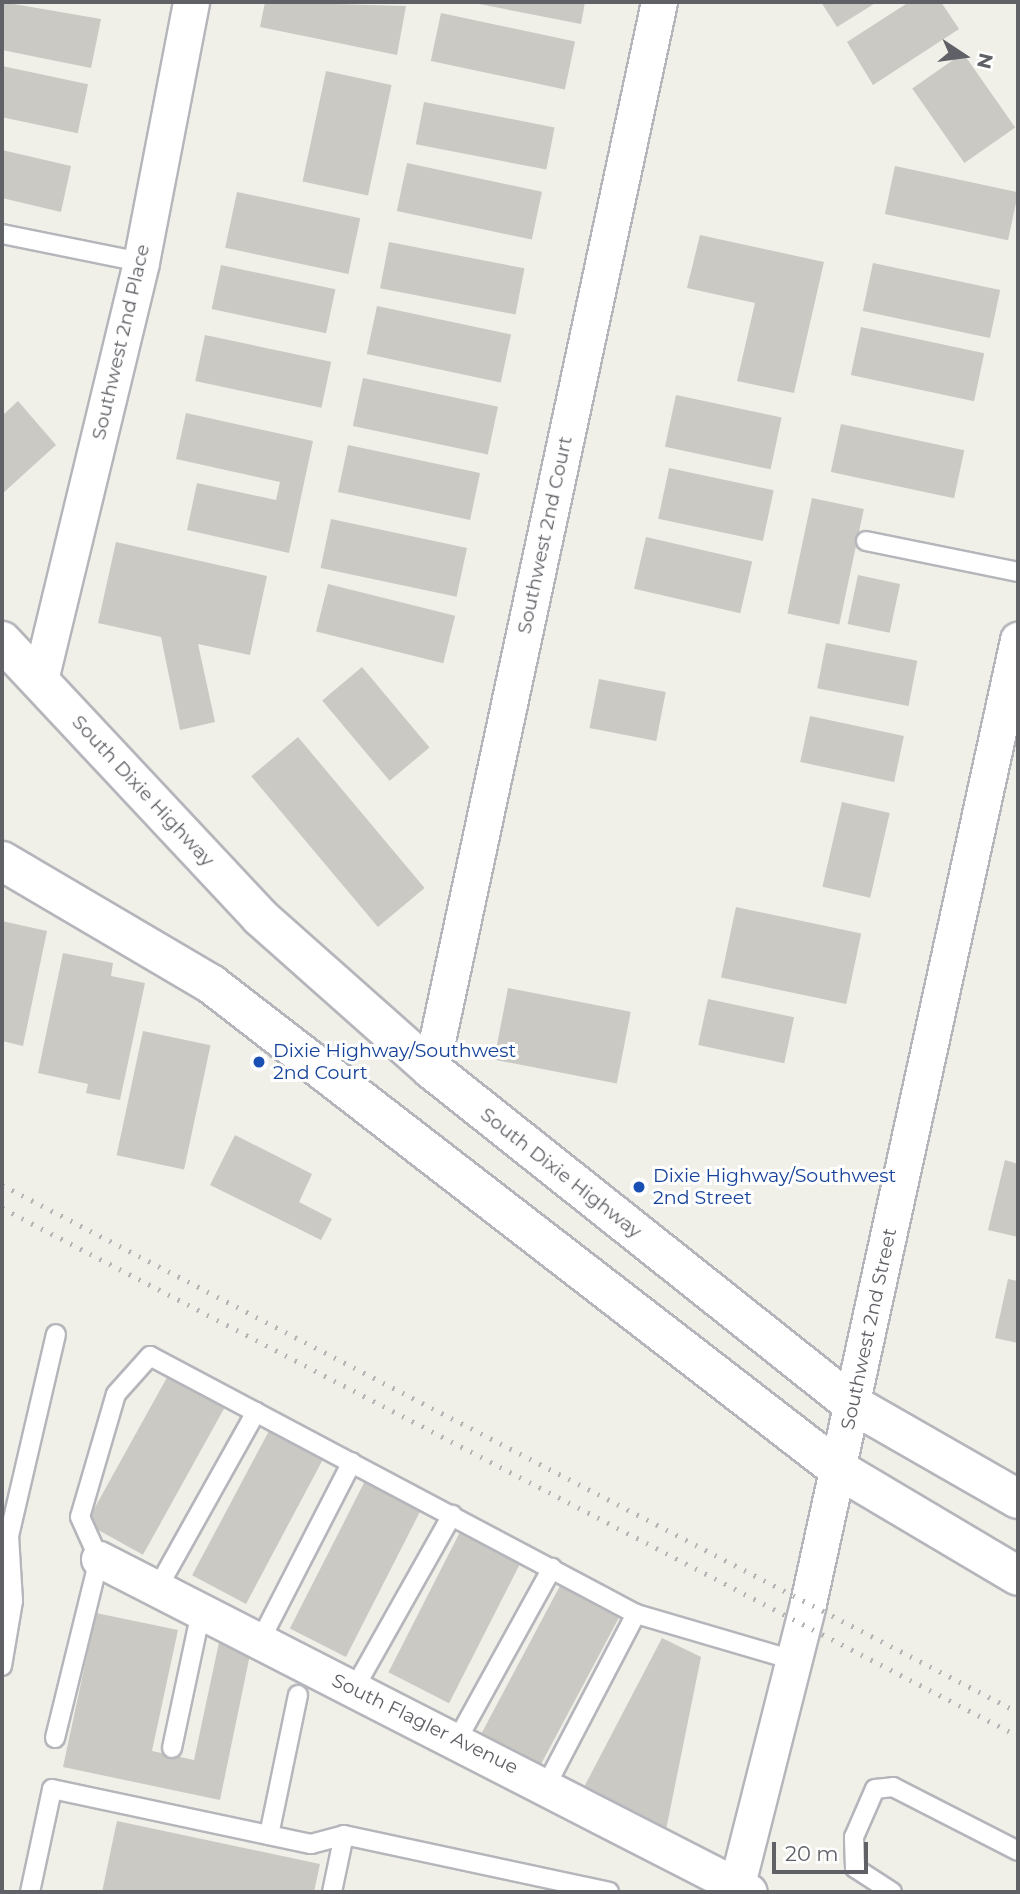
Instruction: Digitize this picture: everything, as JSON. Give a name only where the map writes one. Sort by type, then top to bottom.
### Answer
[{"type":"main road","name":"South Dixie Highway","points":[[2,642],[260,917],[431,1069],[852,1404],[1018,1499]]},
{"type":"main road","points":[[2,861],[212,984],[838,1469],[1018,1577]]},
{"type":"street","name":"Southwest 2nd Place","points":[[40,680],[141,262],[191,2]]},
{"type":"street","name":"Southwest 2nd Court","points":[[431,1069],[659,2]]},
{"type":"street","name":"Southwest 2nd Street","points":[[740,1890],[838,1469],[1018,640]]},
{"type":"street","name":"South Flagler Avenue","points":[[99,1559],[456,1742],[547,1784],[665,1846],[740,1890]]},
{"type":"lane","points":[[2,234],[141,262]]},
{"type":"lane","points":[[866,541],[1018,572]]},
{"type":"lane","points":[[2,1666],[13,1601],[9,1536],[56,1334]]},
{"type":"lane","points":[[55,1738],[99,1559],[80,1517],[116,1394],[150,1356],[636,1614],[662,1626],[793,1660]]},
{"type":"lane","points":[[157,1589],[256,1412]]},
{"type":"lane","points":[[260,1641],[352,1462]]},
{"type":"lane","points":[[354,1689],[452,1515]]},
{"type":"lane","points":[[456,1742],[552,1568]]},
{"type":"lane","points":[[172,1748],[201,1611]]},
{"type":"lane","points":[[547,1784],[636,1614]]},
{"type":"lane","points":[[269,1835],[298,1695]]},
{"type":"lane","points":[[892,1892],[856,1868],[854,1837],[875,1789],[893,1787],[1018,1851]]},
{"type":"lane","points":[[30,1892],[52,1789],[311,1844],[344,1835],[609,1892]]},
{"type":"lane","points":[[332,1892],[344,1835]]},
{"type":"building","points":[[2,2],[101,19],[91,68],[2,50]]},
{"type":"building","points":[[265,2],[406,6],[397,55],[260,27]]},
{"type":"building","points":[[469,2],[585,2],[581,24]]},
{"type":"building","points":[[821,2],[877,2],[837,27]]},
{"type":"building","points":[[909,2],[941,2],[959,29],[873,85],[847,42]]},
{"type":"building","points":[[441,13],[575,41],[565,89],[431,61]]},
{"type":"building","points":[[963,53],[1015,128],[964,163],[912,89]]},
{"type":"building","points":[[2,66],[88,84],[78,133],[2,117]]},
{"type":"building","points":[[326,71],[392,85],[368,195],[303,182]]},
{"type":"building","points":[[424,102],[555,127],[546,170],[416,144]]},
{"type":"building","points":[[2,150],[71,166],[61,212],[2,198]]},
{"type":"building","points":[[407,163],[542,192],[532,240],[397,211]]},
{"type":"building","points":[[895,166],[1018,192],[1008,240],[885,214]]},
{"type":"building","points":[[237,192],[360,218],[348,274],[225,248]]},
{"type":"building","points":[[700,235],[824,262],[794,393],[737,381],[755,303],[687,288]]},
{"type":"building","points":[[389,242],[524,268],[515,314],[380,288]]},
{"type":"building","points":[[873,263],[1000,290],[990,338],[863,311]]},
{"type":"building","points":[[221,265],[335,289],[326,333],[212,309]]},
{"type":"building","points":[[377,306],[511,334],[501,382],[367,354]]},
{"type":"building","points":[[861,327],[984,353],[974,401],[851,375]]},
{"type":"building","points":[[205,335],[331,362],[321,408],[195,381]]},
{"type":"building","points":[[363,378],[498,407],[488,455],[353,426]]},
{"type":"building","points":[[676,395],[782,417],[771,469],[665,447]]},
{"type":"building","points":[[18,401],[56,445],[2,494],[2,416]]},
{"type":"building","points":[[186,413],[313,441],[289,553],[187,530],[197,483],[276,500],[280,482],[176,459]]},
{"type":"building","points":[[841,424],[964,450],[954,498],[831,472]]},
{"type":"building","points":[[348,445],[480,473],[470,520],[338,492]]},
{"type":"building","points":[[669,468],[774,490],[763,541],[658,519]]},
{"type":"building","points":[[812,498],[864,509],[839,624],[787,613]]},
{"type":"building","points":[[331,519],[467,548],[457,597],[321,568]]},
{"type":"building","points":[[646,537],[752,562],[740,613],[634,589]]},
{"type":"building","points":[[116,542],[267,576],[250,655],[198,644],[215,722],[180,730],[161,637],[98,623]]},
{"type":"building","points":[[858,575],[900,584],[890,633],[848,624]]},
{"type":"building","points":[[328,584],[455,616],[443,663],[316,632]]},
{"type":"building","points":[[826,643],[917,661],[909,706],[817,688]]},
{"type":"building","points":[[362,667],[429,747],[390,781],[322,700]]},
{"type":"building","points":[[599,679],[666,692],[656,741],[589,728]]},
{"type":"building","points":[[810,716],[904,736],[894,782],[800,762]]},
{"type":"building","points":[[298,737],[425,888],[378,927],[251,776]]},
{"type":"building","points":[[842,802],[890,813],[870,898],[822,887]]},
{"type":"building","points":[[736,907],[861,934],[846,1004],[721,977]]},
{"type":"building","points":[[2,921],[47,931],[23,1046],[2,1041]]},
{"type":"building","points":[[63,953],[113,963],[111,976],[145,983],[120,1100],[86,1093],[88,1084],[38,1073]]},
{"type":"building","points":[[508,988],[631,1012],[617,1084],[494,1060]]},
{"type":"building","points":[[708,999],[794,1017],[784,1063],[698,1045]]},
{"type":"building","points":[[143,1031],[210,1045],[184,1170],[117,1155]]},
{"type":"building","points":[[235,1135],[312,1174],[299,1202],[332,1219],[321,1240],[210,1185]]},
{"type":"building","points":[[1005,1160],[1018,1164],[1018,1237],[988,1230]]},
{"type":"building","points":[[1008,1279],[1018,1281],[1018,1343],[995,1338]]},
{"type":"building","points":[[170,1372],[227,1404],[143,1555],[86,1523]]},
{"type":"building","points":[[271,1427],[325,1456],[246,1604],[192,1575]]},
{"type":"building","points":[[367,1477],[423,1506],[346,1657],[290,1628]]},
{"type":"building","points":[[462,1528],[523,1559],[449,1703],[388,1672]]},
{"type":"building","points":[[562,1582],[621,1613],[539,1768],[480,1737]]},
{"type":"building","points":[[96,1613],[178,1630],[152,1751],[194,1760],[221,1633],[253,1640],[220,1800],[63,1767]]},
{"type":"building","points":[[662,1638],[701,1657],[666,1830],[583,1789]]},
{"type":"building","points":[[117,1821],[320,1864],[314,1892],[102,1892]]},
{"type":"railway","points":[[2,1185],[1018,1712]]},
{"type":"railway","points":[[2,1208],[1018,1736]]},
{"type":"place","name":"Dixie Highway/Southwest 2nd Court","points":[[259,1062]]},
{"type":"place","name":"Dixie Highway/Southwest 2nd Street","points":[[639,1187]]}]
